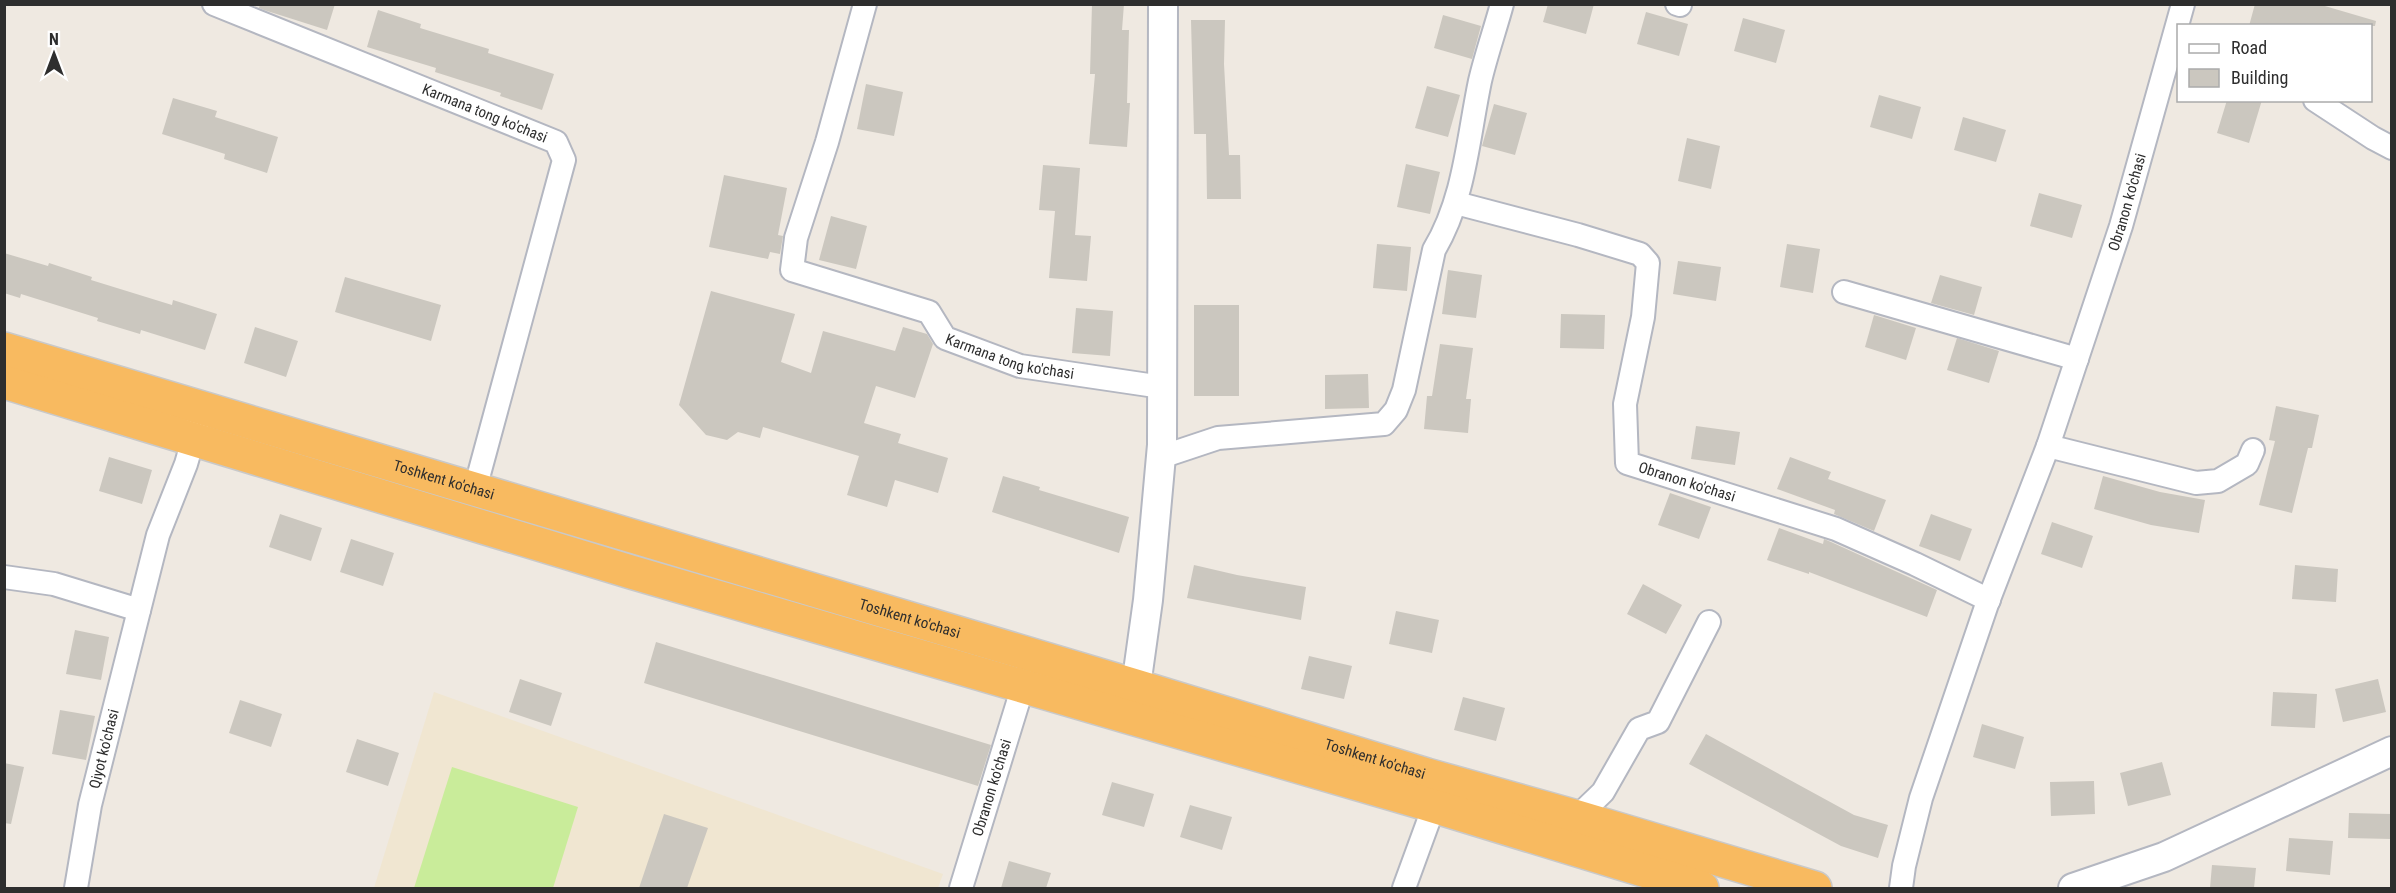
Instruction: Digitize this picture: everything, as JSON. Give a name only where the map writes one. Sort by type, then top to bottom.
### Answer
[{"type":"highway","name":"Toshkent ko'chasi","points":[[4,349],[1136,686],[1427,775],[1815,888]]},
{"type":"highway","name":"Toshkent ko'chasi","points":[[4,382],[620,568],[1434,806],[1702,888]]},
{"type":"street","name":"Karmana tong ko'chasi","points":[[214,4],[556,142],[564,160],[475,489]]},
{"type":"street","name":"Karmana tong ko'chasi","points":[[865,4],[827,142],[796,238],[792,270],[929,312],[945,338],[1020,366],[1162,387]]},
{"type":"street","points":[[1136,686],[1148,600],[1161,457],[1163,4]]},
{"type":"street","points":[[1161,457],[1218,438],[1384,424],[1396,410],[1404,390],[1434,250],[1456,203],[1481,78],[1502,4]]},
{"type":"street","name":"Obranon ko'chasi","points":[[2179,24],[2182,4]]},
{"type":"street","name":"Obranon ko'chasi","points":[[1901,888],[1904,866],[1921,798],[1989,600],[2048,446],[2121,226],[2175,46]]},
{"type":"street","points":[[2318,102],[2391,147]]},
{"type":"street","name":"Obranon ko'chasi","points":[[1456,203],[1640,254],[1648,262],[1643,317],[1625,404],[1627,463],[1836,530],[1915,564],[1989,600]]},
{"type":"street","points":[[1844,292],[2077,358]]},
{"type":"street","name":"Qiyot ko'chasi","points":[[76,888],[90,805],[158,535],[186,464],[203,408]]},
{"type":"street","points":[[2048,446],[2196,483],[2218,481],[2247,464],[2253,450]]},
{"type":"street","points":[[4,577],[54,584],[139,610]]},
{"type":"street","points":[[1577,817],[1603,792],[1639,729],[1658,723],[1709,622]]},
{"type":"street","name":"Obranon ko'chasi","points":[[961,888],[1023,686]]},
{"type":"street","points":[[2073,888],[2164,857],[2391,752]]},
{"type":"street","points":[[1404,888],[1434,806]]},
{"type":"street","points":[[2133,888],[2164,857]]},
{"type":"shaded area","points":[[434,692],[943,874],[938,888],[374,888]]},
{"type":"green space","points":[[452,767],[578,807],[553,888],[414,888]]},
{"type":"building","points":[[260,4],[335,4],[327,30],[264,10],[259,8]]},
{"type":"building","points":[[1092,4],[1124,4],[1122,30],[1129,30],[1127,103],[1130,103],[1127,147],[1089,144],[1095,74],[1090,74]]},
{"type":"building","points":[[1548,4],[1594,4],[1586,34],[1543,22]]},
{"type":"building","points":[[2255,4],[2318,4],[2376,21],[2375,26],[2372,24],[2250,24]]},
{"type":"building","points":[[378,10],[421,24],[420,28],[489,49],[488,53],[554,74],[542,110],[500,96],[501,93],[435,72],[436,68],[367,47]]},
{"type":"building","points":[[1646,12],[1688,24],[1679,56],[1637,44]]},
{"type":"building","points":[[1443,15],[1481,26],[1472,59],[1434,48]]},
{"type":"building","points":[[1743,18],[1785,30],[1776,63],[1734,51]]},
{"type":"building","points":[[1191,20],[1225,20],[1224,64],[1229,155],[1240,155],[1241,199],[1207,199],[1206,134],[1194,134]]},
{"type":"building","points":[[866,84],[903,92],[894,136],[857,129]]},
{"type":"building","points":[[1427,86],[1460,95],[1448,137],[1415,128]]},
{"type":"building","points":[[1879,95],[1921,107],[1912,139],[1870,127]]},
{"type":"building","points":[[173,98],[217,111],[215,117],[278,137],[267,173],[224,159],[225,154],[162,134]]},
{"type":"building","points":[[2226,102],[2261,102],[2249,143],[2217,133]]},
{"type":"building","points":[[1494,104],[1527,113],[1515,155],[1482,146]]},
{"type":"building","points":[[1963,117],[2006,130],[1996,162],[1954,150]]},
{"type":"building","points":[[1687,138],[1720,146],[1711,189],[1678,181]]},
{"type":"building","points":[[1406,164],[1440,172],[1430,214],[1397,207]]},
{"type":"building","points":[[1043,165],[1080,168],[1075,235],[1091,236],[1087,281],[1049,278],[1055,211],[1039,210]]},
{"type":"building","points":[[724,175],[787,188],[778,235],[783,236],[780,254],[770,252],[768,259],[709,247]]},
{"type":"building","points":[[2039,193],[2082,205],[2072,238],[2030,226]]},
{"type":"building","points":[[831,216],[867,226],[856,269],[819,260]]},
{"type":"building","points":[[1377,244],[1411,247],[1407,291],[1373,288]]},
{"type":"building","points":[[1787,244],[1820,249],[1813,293],[1780,287]]},
{"type":"building","points":[[4,253],[48,266],[49,263],[92,277],[91,280],[172,305],[173,300],[217,314],[205,350],[141,330],[140,334],[97,321],[98,318],[21,294],[20,298],[4,293]]},
{"type":"building","points":[[1678,261],[1721,267],[1716,301],[1673,294]]},
{"type":"building","points":[[1448,270],[1482,275],[1476,318],[1442,314]]},
{"type":"building","points":[[1940,275],[1982,287],[1974,315],[1931,303]]},
{"type":"building","points":[[345,277],[441,305],[431,341],[335,312]]},
{"type":"building","points":[[711,291],[795,314],[781,362],[811,373],[823,331],[895,351],[903,327],[927,334],[933,344],[915,398],[876,386],[864,423],[901,434],[898,443],[948,458],[938,493],[895,480],[887,507],[847,495],[859,456],[763,427],[760,438],[738,432],[727,440],[706,435],[679,405]]},
{"type":"building","points":[[1194,305],[1239,305],[1239,396],[1194,396]]},
{"type":"building","points":[[1076,308],[1113,311],[1110,356],[1072,353]]},
{"type":"building","points":[[1561,314],[1605,315],[1604,349],[1560,348]]},
{"type":"building","points":[[1874,315],[1916,328],[1906,360],[1865,347]]},
{"type":"building","points":[[255,327],[298,341],[286,377],[244,363]]},
{"type":"building","points":[[1957,338],[1999,351],[1989,383],[1947,370]]},
{"type":"building","points":[[1440,344],[1473,348],[1466,399],[1471,399],[1468,433],[1424,429],[1427,396],[1432,396]]},
{"type":"building","points":[[1368,374],[1369,408],[1325,409],[1325,375]]},
{"type":"building","points":[[2276,406],[2319,415],[2312,448],[2308,448],[2292,513],[2259,505],[2275,441],[2269,440]]},
{"type":"building","points":[[1696,426],[1740,432],[1735,465],[1691,459]]},
{"type":"building","points":[[109,457],[152,470],[142,504],[99,491]]},
{"type":"building","points":[[1790,457],[1831,472],[1828,479],[1886,500],[1874,531],[1834,514],[1835,510],[1777,489]]},
{"type":"building","points":[[1003,476],[1040,487],[1039,490],[1129,517],[1119,553],[992,512]]},
{"type":"building","points":[[2103,476],[2160,492],[2205,500],[2199,533],[2151,525],[2094,509]]},
{"type":"building","points":[[1670,493],[1711,507],[1699,539],[1658,525]]},
{"type":"building","points":[[280,514],[322,528],[311,561],[269,547]]},
{"type":"building","points":[[1931,514],[1972,529],[1960,561],[1919,546]]},
{"type":"building","points":[[2052,522],[2093,536],[2082,568],[2041,554]]},
{"type":"building","points":[[1779,528],[1823,544],[1824,539],[1937,590],[1927,617],[1809,572],[1809,574],[1767,560]]},
{"type":"building","points":[[351,539],[394,553],[383,586],[340,572]]},
{"type":"building","points":[[1194,565],[1306,587],[1301,620],[1187,598]]},
{"type":"building","points":[[2295,565],[2338,569],[2336,602],[2292,599]]},
{"type":"building","points":[[1643,584],[1682,605],[1666,634],[1627,614]]},
{"type":"building","points":[[1396,611],[1439,620],[1432,653],[1389,644]]},
{"type":"building","points":[[75,630],[109,637],[101,680],[66,674]]},
{"type":"building","points":[[656,642],[991,745],[978,786],[644,683]]},
{"type":"building","points":[[1309,656],[1352,666],[1344,699],[1301,689]]},
{"type":"building","points":[[520,679],[562,693],[551,726],[509,712]]},
{"type":"building","points":[[2378,679],[2386,712],[2343,722],[2335,689]]},
{"type":"building","points":[[2273,692],[2317,694],[2315,728],[2271,726]]},
{"type":"building","points":[[1463,697],[1505,708],[1496,741],[1454,730]]},
{"type":"building","points":[[240,700],[282,714],[271,747],[229,733]]},
{"type":"building","points":[[60,710],[95,716],[86,760],[52,754]]},
{"type":"building","points":[[1982,724],[2024,737],[2015,769],[1973,757]]},
{"type":"building","points":[[1706,734],[1854,815],[1888,825],[1878,858],[1841,846],[1689,764]]},
{"type":"building","points":[[357,739],[399,753],[388,786],[346,772]]},
{"type":"building","points":[[2162,762],[2171,795],[2128,806],[2120,773]]},
{"type":"building","points":[[4,763],[24,767],[11,824],[4,823]]},
{"type":"building","points":[[2094,781],[2095,814],[2051,816],[2050,782]]},
{"type":"building","points":[[1112,782],[1154,794],[1144,827],[1102,815]]},
{"type":"building","points":[[1190,805],[1232,817],[1222,850],[1180,837]]},
{"type":"building","points":[[2349,813],[2391,814],[2391,839],[2348,838]]},
{"type":"building","points":[[664,814],[708,828],[687,888],[639,888]]},
{"type":"building","points":[[2289,838],[2333,841],[2330,875],[2286,871]]},
{"type":"building","points":[[1009,861],[1051,873],[1046,888],[1001,888]]},
{"type":"building","points":[[2212,865],[2256,868],[2254,888],[2210,888]]}]
